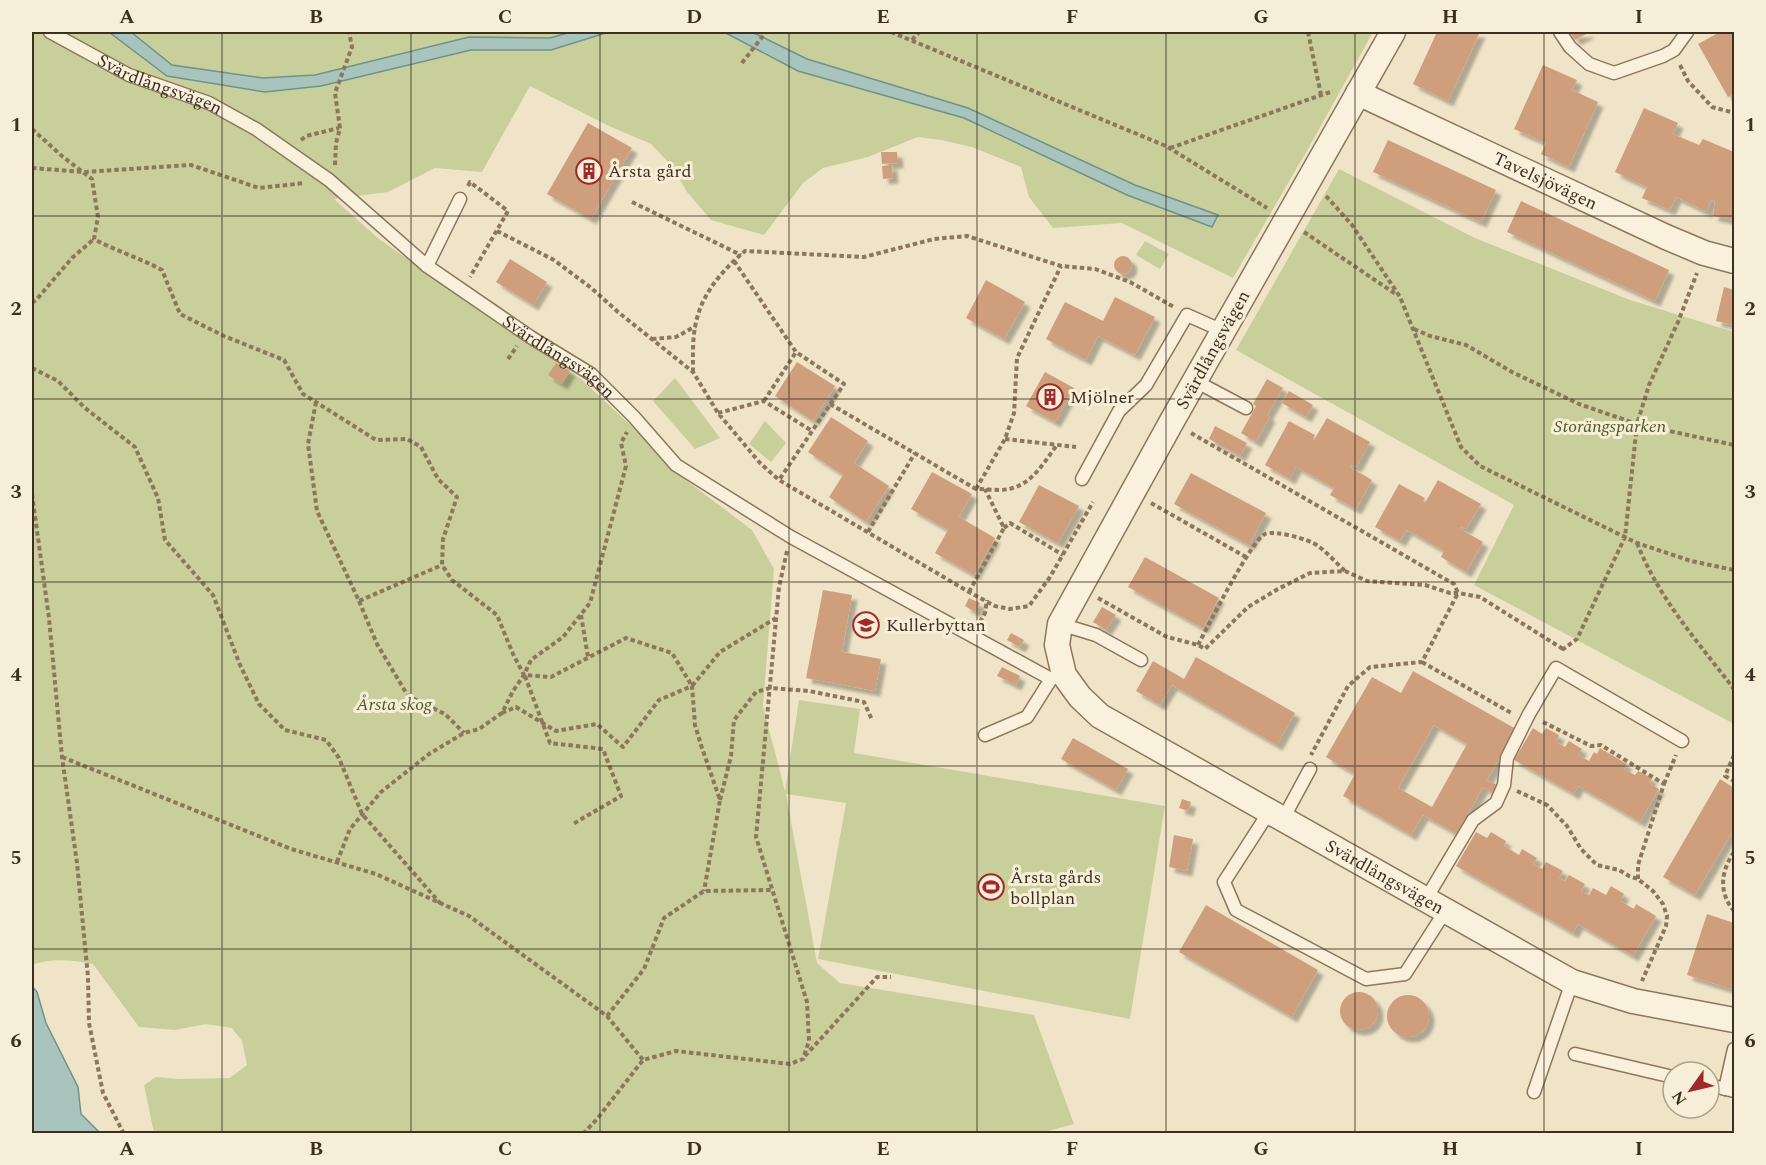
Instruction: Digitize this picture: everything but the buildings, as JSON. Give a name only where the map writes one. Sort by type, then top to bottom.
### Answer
[{"type":"street","name":"Svärdlångsvägen","points":[[1393,32],[1060,624],[1056,645],[1058,677],[1100,716],[1572,982],[1633,1001],[1734,1020]]},
{"type":"street","name":"Tavelsjövägen","points":[[1358,93],[1656,232],[1704,253],[1734,261]]},
{"type":"lane","name":"Svärdlångsvägen","points":[[50,32],[129,75],[210,103],[256,129],[332,183],[428,266],[532,338],[591,374],[634,417],[676,465],[791,537],[971,636],[1058,677]]},
{"type":"lane","points":[[1560,32],[1570,47],[1589,64],[1614,73],[1674,50],[1687,32]]},
{"type":"lane","points":[[428,266],[460,199]]},
{"type":"lane","points":[[1082,479],[1119,411],[1146,385],[1187,315],[1223,331]]},
{"type":"lane","points":[[1195,381],[1246,408]]},
{"type":"lane","points":[[1060,624],[1096,635],[1141,660]]},
{"type":"lane","points":[[1310,769],[1224,882],[1236,910],[1366,979],[1405,974],[1473,819],[1496,803],[1504,785],[1507,758],[1556,668],[1682,741]]},
{"type":"lane","points":[[985,735],[1027,717],[1058,677]]},
{"type":"lane","points":[[1534,1092],[1572,982]]},
{"type":"lane","points":[[1730,1090],[1734,1049]]},
{"type":"lane","points":[[1575,1054],[1661,1074]]},
{"type":"path","points":[[32,168],[83,172],[192,165],[259,188],[332,183],[340,128],[336,93],[352,47],[349,32]]},
{"type":"path","points":[[742,63],[766,32]]},
{"type":"path","points":[[891,32],[1169,148],[1286,219],[1400,297]]},
{"type":"path","points":[[912,40],[919,32]]},
{"type":"path","points":[[1308,32],[1321,95]]},
{"type":"path","points":[[1674,50],[1688,81],[1712,107],[1734,111]]},
{"type":"path","points":[[1169,148],[1341,88],[1358,93]]},
{"type":"path","points":[[284,149],[306,136],[340,128]]},
{"type":"path","points":[[32,129],[63,158],[92,179],[98,217],[94,239],[72,258],[32,303]]},
{"type":"path","points":[[1310,179],[1352,225],[1400,297],[1461,447],[1480,466],[1636,543],[1691,561],[1734,570]]},
{"type":"path","points":[[460,199],[470,182],[508,211],[462,289]]},
{"type":"path","points":[[632,202],[741,255]]},
{"type":"path","points":[[497,231],[554,260],[693,372],[718,414],[760,463],[779,480],[995,606],[1010,609],[1029,606],[1050,577],[1093,502]]},
{"type":"path","points":[[693,372],[693,345],[698,315],[712,285],[745,251],[864,257],[934,238],[967,237],[1061,266],[1095,269],[1130,282],[1187,315]]},
{"type":"path","points":[[94,239],[162,270],[180,314],[224,336],[284,360],[303,394],[376,441],[407,439],[421,447],[438,479],[457,497],[443,539],[442,565],[452,580],[496,615],[524,675],[550,743],[603,749],[621,796],[573,824]]},
{"type":"path","points":[[1198,645],[1246,557],[1260,537],[1266,533],[1288,535],[1316,544],[1345,571],[1367,581],[1425,585],[1449,593],[1480,597],[1563,649],[1577,639],[1625,537],[1637,424],[1649,385],[1678,322],[1704,253]]},
{"type":"path","points":[[734,261],[796,352],[844,384],[779,480]]},
{"type":"path","points":[[976,489],[1005,439],[1014,413],[1017,358],[1061,266]]},
{"type":"path","points":[[651,339],[676,337],[696,325]]},
{"type":"path","points":[[1414,328],[1430,336],[1466,345],[1512,372],[1579,404],[1637,424],[1734,445]]},
{"type":"path","points":[[718,414],[764,401],[796,352]]},
{"type":"path","points":[[32,368],[58,381],[85,408],[135,447],[158,498],[165,540],[213,595],[240,665],[259,704],[285,730],[326,740],[339,758],[363,814],[440,903]]},
{"type":"path","points":[[764,401],[812,431]]},
{"type":"path","points":[[316,402],[308,444],[317,511],[377,644],[408,696],[445,714],[464,733]]},
{"type":"path","points":[[830,404],[976,489],[1002,490],[1021,487],[1034,477],[1057,445]]},
{"type":"path","points":[[502,713],[531,660],[563,637],[590,603],[626,466],[621,443],[634,417]]},
{"type":"path","points":[[1172,422],[1455,584],[1458,593],[1422,662]]},
{"type":"path","points":[[1005,439],[1076,447]]},
{"type":"path","points":[[868,532],[915,453]]},
{"type":"path","points":[[985,489],[1004,528]]},
{"type":"path","points":[[1133,492],[1246,557]]},
{"type":"path","points":[[32,494],[49,618],[62,757],[77,863],[88,977],[89,1023],[103,1093],[124,1134]]},
{"type":"path","points":[[969,592],[1004,528],[1010,524],[1063,555]]},
{"type":"path","points":[[791,537],[779,587],[756,837],[807,1002],[810,1041],[803,1059]]},
{"type":"path","points":[[1636,543],[1666,602],[1734,689]]},
{"type":"path","points":[[359,601],[442,565]]},
{"type":"path","points":[[1080,588],[1167,637],[1205,649],[1248,607],[1278,588],[1310,573],[1345,571]]},
{"type":"path","points":[[971,636],[985,614],[987,600]]},
{"type":"path","points":[[581,614],[588,657]]},
{"type":"path","points":[[337,862],[350,829],[381,792],[429,754],[464,733],[479,729],[502,713],[516,707],[556,731],[597,724],[622,747],[659,699],[692,686],[720,652],[776,618]]},
{"type":"path","points":[[524,675],[551,677],[626,638],[672,653],[692,686],[698,735],[720,800]]},
{"type":"path","points":[[1310,769],[1311,754],[1348,686],[1370,667],[1422,662],[1528,718],[1591,746],[1601,745],[1664,784]]},
{"type":"path","points":[[704,891],[720,800],[731,756],[734,720],[756,692],[770,688],[809,691],[864,702],[872,720]]},
{"type":"path","points":[[1638,879],[1638,865],[1664,784],[1682,741]]},
{"type":"path","points":[[1734,755],[1725,776],[1734,782]]},
{"type":"path","points":[[62,757],[291,849],[376,874],[469,916],[607,1016],[643,1060]]},
{"type":"path","points":[[1504,785],[1546,805],[1567,826],[1581,849],[1597,865],[1619,870],[1638,879],[1653,891],[1663,904],[1667,915],[1666,926],[1633,1001]]},
{"type":"path","points":[[1734,852],[1726,864],[1722,883],[1727,903],[1734,910]]},
{"type":"path","points":[[607,1016],[644,969],[664,918],[704,891],[771,890]]},
{"type":"path","points":[[583,1134],[643,1060],[676,1051],[790,1064],[803,1059],[877,977],[891,977]]},
{"type":"green space","name":"Årsta skog","points":[[32,32],[1373,32],[1233,278],[1122,223],[1053,228],[1029,197],[1021,167],[972,147],[918,137],[868,157],[823,168],[803,183],[764,235],[711,220],[687,192],[671,165],[651,144],[609,126],[530,86],[482,172],[435,168],[388,192],[334,199],[379,239],[581,379],[641,435],[666,465],[752,530],[774,569],[763,706],[785,791],[799,700],[860,709],[854,753],[1165,806],[1130,1019],[818,959],[846,803],[786,794],[817,963],[840,983],[1034,1015],[1074,1124],[1038,1134],[154,1133],[144,1085],[156,1077],[230,1078],[247,1065],[242,1041],[232,1028],[206,1024],[175,1030],[139,1027],[93,964],[62,960],[32,965]]},
{"type":"green space","name":"Storängsparken","points":[[1339,169],[1475,238],[1630,300],[1734,332],[1734,724],[1474,585],[1514,505],[1236,350]]},
{"type":"green space","points":[[1145,241],[1169,254],[1160,269],[1136,255]]},
{"type":"green space","points":[[675,378],[720,438],[695,449],[653,401]]},
{"type":"green space","points":[[765,421],[786,443],[771,462],[749,444]]},
{"type":"water","points":[[109,32],[131,32],[172,65],[263,78],[315,75],[469,37],[550,38],[571,32],[609,32],[551,50],[471,50],[321,86],[265,92],[167,76]]},
{"type":"water","points":[[724,32],[752,32],[807,59],[968,108],[1135,185],[1218,215],[1212,227],[1127,195],[964,118],[798,71]]},
{"type":"water","points":[[32,986],[37,992],[46,1023],[78,1087],[81,1114],[100,1133],[32,1133]]},
{"type":"place","name":"Årsta gård","points":[[589,171]]},
{"type":"place","name":"Mjölner","points":[[1050,397]]},
{"type":"place","name":"Kullerbyttan","points":[[866,625]]},
{"type":"place","name":"Årsta gårds bollplan","points":[[991,887]]}]
